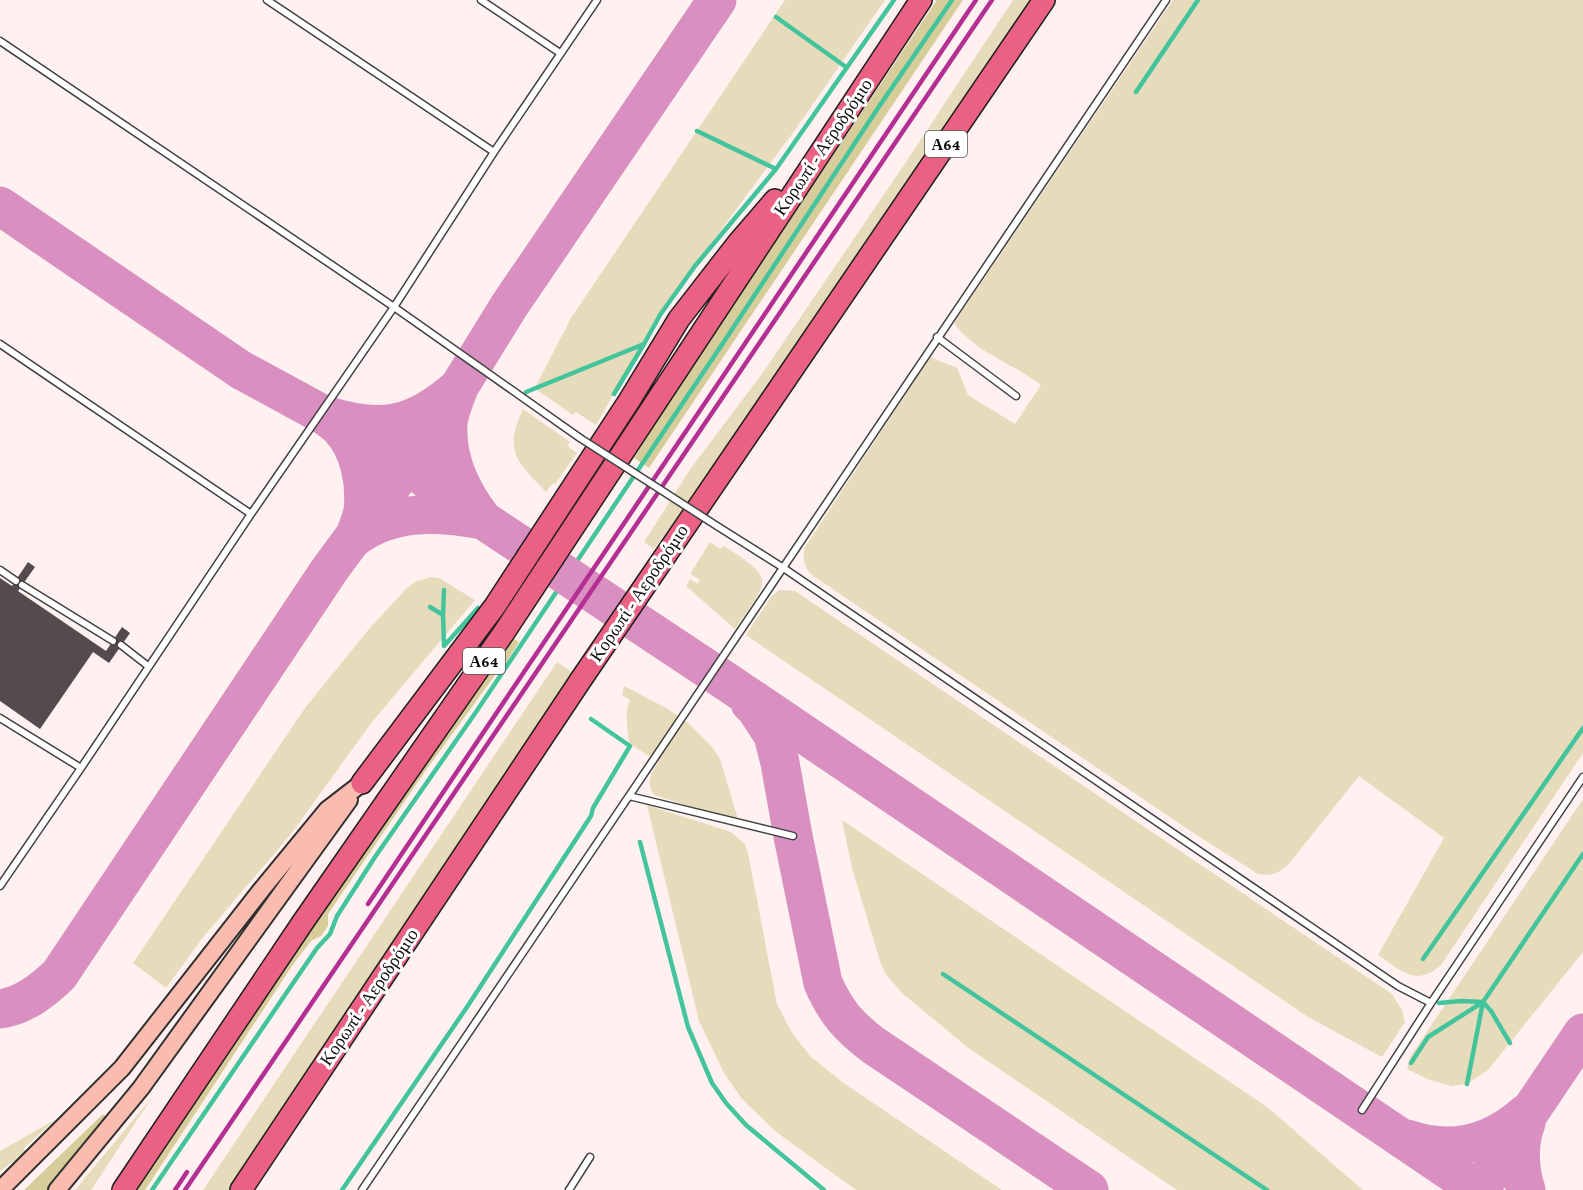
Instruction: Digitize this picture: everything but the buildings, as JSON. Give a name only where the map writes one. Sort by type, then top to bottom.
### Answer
[{"type":"highway","name":"Κορωπί - Αεροδρόμιο","points":[[123,1190],[303,922],[505,631],[921,0]]},
{"type":"highway","name":"Κορωπί - Αεροδρόμιο","points":[[241,1190],[582,678],[1044,0]]},
{"type":"highway","points":[[1028,25],[1053,0]]},
{"type":"highway","points":[[362,783],[495,606],[679,319],[738,243],[837,125]]},
{"type":"street","points":[[0,1190],[122,1068],[327,810],[362,783]]},
{"type":"street","points":[[57,1190],[141,1088],[362,783]]},
{"type":"lane","points":[[267,0],[494,152]]},
{"type":"lane","points":[[481,0],[560,53]]},
{"type":"lane","points":[[0,886],[251,513],[394,307],[494,152],[597,0]]},
{"type":"lane","points":[[362,1190],[1166,0]]},
{"type":"lane","points":[[0,41],[394,307],[580,438],[782,567],[1388,979],[1431,1003]]},
{"type":"lane","points":[[938,337],[1016,396]]},
{"type":"lane","points":[[0,344],[251,513]]},
{"type":"lane","points":[[0,570],[16,581]]},
{"type":"lane","points":[[22,585],[113,641]]},
{"type":"lane","points":[[121,645],[148,666]]},
{"type":"lane","points":[[0,718],[81,768]]},
{"type":"lane","points":[[1362,1110],[1583,777]]},
{"type":"lane","points":[[629,796],[793,836]]},
{"type":"lane","points":[[569,1190],[590,1157]]},
{"type":"shaded area","points":[[785,0],[885,0],[795,130],[658,315],[596,425],[576,412],[573,415],[537,390],[536,386],[571,318]]},
{"type":"shaded area","points":[[937,0],[963,0],[649,468],[634,458],[675,391]]},
{"type":"shaded area","points":[[1013,0],[1030,0],[799,346],[654,549],[644,542],[691,468],[764,371]]},
{"type":"shaded area","points":[[1173,0],[1583,0],[1583,753],[1441,965],[1424,975],[1416,976],[1401,971],[1378,955],[1444,838],[1359,776],[1287,866],[1274,874],[1258,874],[1195,834],[812,575],[804,562],[805,547],[930,357],[957,368],[968,395],[1015,424],[1041,385],[983,350],[954,323]]},
{"type":"shaded area","points":[[523,409],[570,442],[567,446],[577,453],[555,484],[553,483],[546,492],[527,472],[516,455],[514,436]]},
{"type":"shaded area","points":[[710,542],[720,549],[724,546],[753,566],[760,574],[762,582],[760,590],[735,629],[686,586],[690,579],[698,584],[700,580],[690,574]]},
{"type":"shaded area","points":[[431,577],[439,578],[475,600],[372,722],[291,834],[204,936],[166,988],[133,963],[305,708],[369,629],[406,589],[415,582]]},
{"type":"shaded area","points":[[779,590],[795,591],[1392,994],[1402,1010],[1405,1022],[1382,1057],[1308,1017],[746,635],[771,597]]},
{"type":"shaded area","points":[[511,637],[519,642],[501,671],[498,671],[424,773],[328,914],[328,926],[321,936],[311,941],[292,966],[145,1190],[133,1190],[216,1065]]},
{"type":"shaded area","points":[[557,662],[573,673],[437,882],[228,1190],[203,1190]]},
{"type":"shaded area","points":[[624,686],[668,709],[688,723],[712,747],[720,759],[738,819],[735,821],[654,795],[650,782],[658,762],[629,743],[627,715],[630,700],[622,695]]},
{"type":"shaded area","points":[[1583,799],[1583,952],[1488,1070],[1467,1084],[1452,1086],[1427,1079],[1407,1069],[1410,1057]]},
{"type":"shaded area","points":[[647,805],[731,832],[744,843],[748,853],[777,1004],[792,1033],[811,1057],[845,1084],[1002,1190],[856,1190],[775,1131],[742,1099],[724,1073],[699,1021]]},
{"type":"shaded area","points":[[842,820],[1267,1107],[1363,1190],[1177,1190],[967,1047],[902,993],[885,973],[852,868]]},
{"type":"shaded area","points":[[153,1096],[91,1190],[75,1190],[149,1101]]},
{"type":"shaded area","points":[[103,1114],[111,1120],[51,1190],[24,1190]]},
{"type":"shaded area","points":[[58,1118],[24,1148],[25,1153],[0,1171],[0,1151]]},
{"type":"waterway","points":[[644,344],[660,315],[695,266],[776,169],[894,0]]},
{"type":"waterway","points":[[152,1190],[317,948],[330,934],[337,916],[375,857],[476,712],[952,0]]},
{"type":"waterway","points":[[1136,92],[1198,0]]},
{"type":"waterway","points":[[776,17],[846,67]]},
{"type":"waterway","points":[[697,131],[776,169]]},
{"type":"waterway","points":[[526,392],[644,344],[614,394]]},
{"type":"waterway","points":[[430,607],[443,615],[444,590]]},
{"type":"waterway","points":[[443,615],[444,646],[478,608]]},
{"type":"waterway","points":[[342,1190],[467,1007],[591,816],[593,808],[630,746],[591,719]]},
{"type":"waterway","points":[[1423,959],[1583,728]]},
{"type":"waterway","points":[[640,842],[688,1027],[712,1083],[746,1125],[824,1190]]},
{"type":"waterway","points":[[1510,1043],[1483,1002],[1583,854]]},
{"type":"waterway","points":[[943,974],[1267,1190]]},
{"type":"waterway","points":[[1411,1063],[1428,1037],[1483,1002],[1439,1003]]},
{"type":"waterway","points":[[1467,1084],[1483,1002]]},
{"type":"taxiway","points":[[0,1009],[17,1005],[32,997],[59,975],[330,569],[407,465],[509,306],[717,0]]},
{"type":"taxiway","points":[[0,206],[241,370],[322,414],[407,465],[483,520],[730,684],[1478,1190]]},
{"type":"taxiway","points":[[459,387],[448,424],[450,450],[462,487],[483,520],[450,515],[400,517],[384,522],[354,538],[364,501],[360,467],[347,436],[322,414],[361,424],[395,423],[411,419],[426,411],[459,387]]},
{"type":"taxiway","points":[[750,703],[773,735],[823,983],[838,1010],[850,1025],[873,1045],[1089,1190]]},
{"type":"taxiway","points":[[1480,1190],[1583,1033]]},
{"type":"taxiway","points":[[1407,1139],[1439,1146],[1469,1143],[1498,1133],[1525,1114]]},
{"type":"taxiway","points":[[1526,1123],[1520,1156],[1526,1190]]},
{"type":"railway","points":[[368,904],[976,0]]},
{"type":"railway","points":[[185,1190],[992,0]]},
{"type":"railway","points":[[175,1190],[187,1172]]}]
